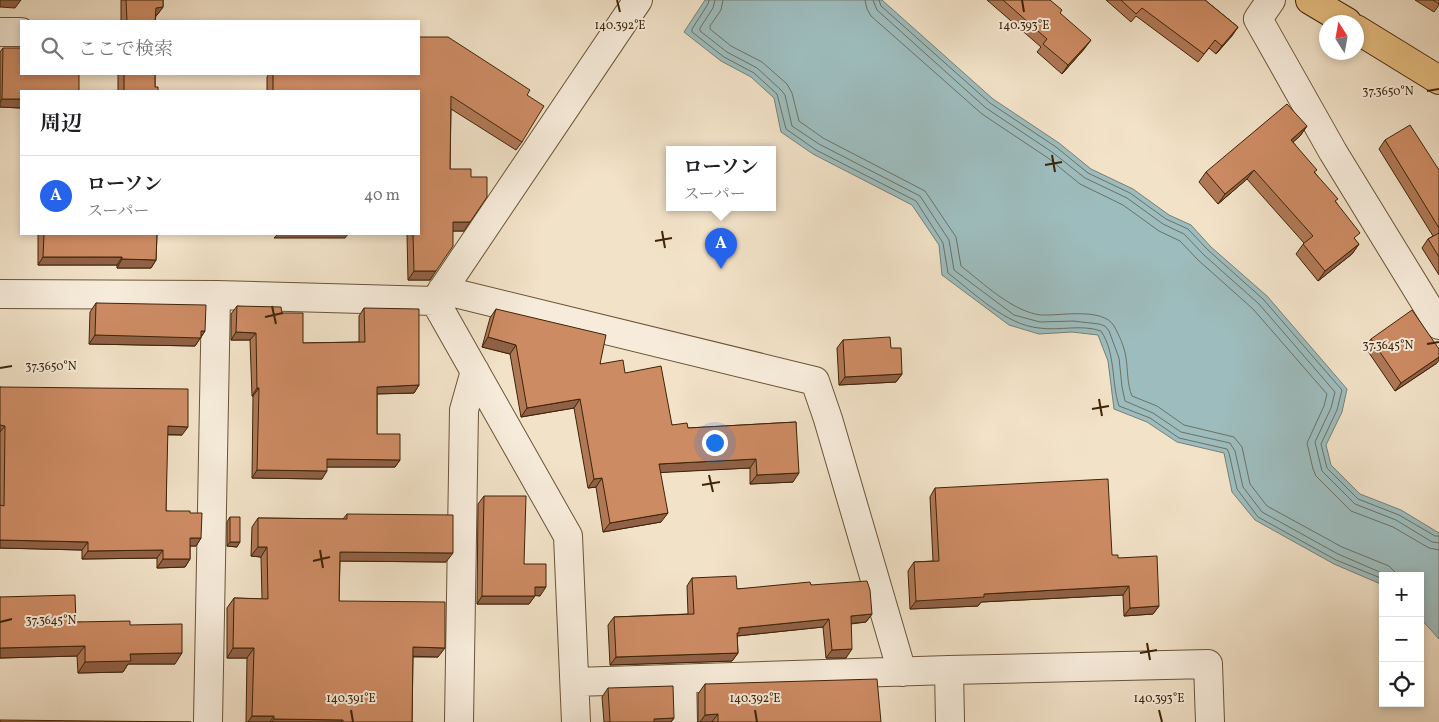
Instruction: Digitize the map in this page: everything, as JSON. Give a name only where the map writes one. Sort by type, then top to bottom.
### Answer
[{"type":"highway","points":[[1310,0],[1335,15]]},
{"type":"highway","points":[[1364,33],[1439,80]]},
{"type":"street","points":[[438,296],[638,0]]},
{"type":"street","points":[[1271,0],[1258,19],[1333,152],[1439,324]]},
{"type":"street","points":[[0,32],[20,32]]},
{"type":"street","points":[[0,294],[438,296],[815,380],[902,672]]},
{"type":"street","points":[[208,722],[216,295]]},
{"type":"street","points":[[438,296],[474,371],[568,536],[576,722]]},
{"type":"street","points":[[459,722],[464,410],[474,371]]},
{"type":"street","points":[[575,682],[1208,664],[1210,722]]},
{"type":"street","points":[[949,670],[950,722]]},
{"type":"street","points":[[682,678],[683,722]]},
{"type":"water","points":[[705,0],[882,0],[993,99],[1059,143],[1091,169],[1133,189],[1169,215],[1191,225],[1211,247],[1267,296],[1347,389],[1342,412],[1326,445],[1331,465],[1360,494],[1401,510],[1439,533],[1439,639],[1424,622],[1424,572],[1379,572],[1379,583],[1334,564],[1255,520],[1232,492],[1224,453],[1177,442],[1147,422],[1114,409],[1108,361],[1098,335],[1072,332],[1039,334],[1009,325],[942,275],[939,245],[912,205],[813,154],[781,132],[774,98],[751,77],[721,61],[684,32]]},
{"type":"building","points":[[126,0],[163,0],[163,7],[156,8],[155,20],[127,20]]},
{"type":"building","points":[[1003,0],[1050,0],[1062,10],[1060,13],[1091,40],[1068,65],[1043,44],[1047,39]]},
{"type":"building","points":[[1121,0],[1205,0],[1238,27],[1222,46],[1215,40],[1204,54],[1142,8],[1136,14]]},
{"type":"building","points":[[420,37],[448,37],[530,90],[527,95],[544,106],[522,142],[451,96],[450,169],[471,169],[471,177],[487,177],[487,197],[470,222],[453,222],[453,246],[436,271],[414,271],[413,235],[420,235],[420,90],[273,90],[273,75],[420,75]]},
{"type":"building","points":[[3,48],[20,48],[20,75],[79,75],[79,90],[20,90],[20,99],[2,99]]},
{"type":"building","points":[[124,75],[155,75],[155,87],[158,87],[158,90],[124,90]]},
{"type":"building","points":[[1287,104],[1307,126],[1291,140],[1317,170],[1314,172],[1338,199],[1335,201],[1360,233],[1354,238],[1359,244],[1325,271],[1303,244],[1313,236],[1254,170],[1225,194],[1206,172]]},
{"type":"building","points":[[1410,125],[1439,170],[1439,228],[1385,140]]},
{"type":"building","points":[[1439,233],[1439,257],[1428,239]]},
{"type":"building","points":[[44,235],[157,235],[156,260],[122,259],[122,257],[43,257]]},
{"type":"building","points":[[96,303],[206,305],[205,331],[201,331],[201,338],[95,335]]},
{"type":"building","points":[[237,306],[281,307],[282,313],[303,313],[303,343],[365,342],[364,308],[419,309],[419,385],[377,387],[377,434],[400,434],[400,460],[327,459],[327,471],[257,470],[259,388],[257,388],[256,333],[236,332]]},
{"type":"building","points":[[496,309],[606,335],[600,364],[623,360],[625,373],[661,366],[672,425],[687,423],[688,428],[796,422],[799,473],[757,475],[756,459],[659,464],[668,513],[610,523],[602,478],[594,479],[580,399],[527,408],[516,345],[488,337]]},
{"type":"building","points":[[1412,310],[1439,349],[1439,357],[1401,383],[1371,339]]},
{"type":"building","points":[[890,337],[891,348],[901,348],[902,374],[845,377],[843,340]]},
{"type":"building","points":[[0,387],[188,389],[188,427],[168,426],[166,511],[202,513],[201,538],[190,538],[190,559],[163,559],[163,550],[88,551],[88,542],[0,540],[0,505],[4,506],[5,426],[0,425]]},
{"type":"building","points":[[1108,479],[1112,555],[1118,555],[1118,558],[1157,556],[1159,606],[1130,608],[1129,586],[984,594],[984,597],[916,601],[914,562],[939,561],[935,488]]},
{"type":"building","points":[[484,496],[526,496],[524,564],[546,564],[546,587],[535,587],[535,596],[482,596]]},
{"type":"building","points":[[347,514],[453,515],[453,553],[340,552],[339,601],[445,602],[445,648],[413,647],[412,722],[343,722],[343,720],[274,719],[274,716],[252,716],[254,648],[233,648],[234,598],[268,599],[267,547],[258,547],[258,518],[347,519]]},
{"type":"building","points":[[230,517],[240,517],[240,542],[230,542]]},
{"type":"building","points":[[736,576],[737,589],[810,582],[811,585],[867,581],[870,590],[872,614],[851,616],[852,649],[832,650],[829,619],[739,628],[739,633],[737,633],[738,653],[616,657],[614,617],[694,614],[692,578]]},
{"type":"building","points":[[75,595],[76,622],[130,621],[130,625],[182,624],[182,653],[130,654],[131,661],[85,662],[85,646],[0,648],[0,597]]},
{"type":"building","points":[[877,679],[881,722],[718,722],[718,714],[705,715],[705,684]]},
{"type":"building","points":[[673,686],[674,718],[654,719],[654,722],[610,722],[608,688]]},
{"type":"building","points":[[0,720],[191,722],[0,722]]},
{"type":"place","name":"ローソン","points":[[721,269]]}]
